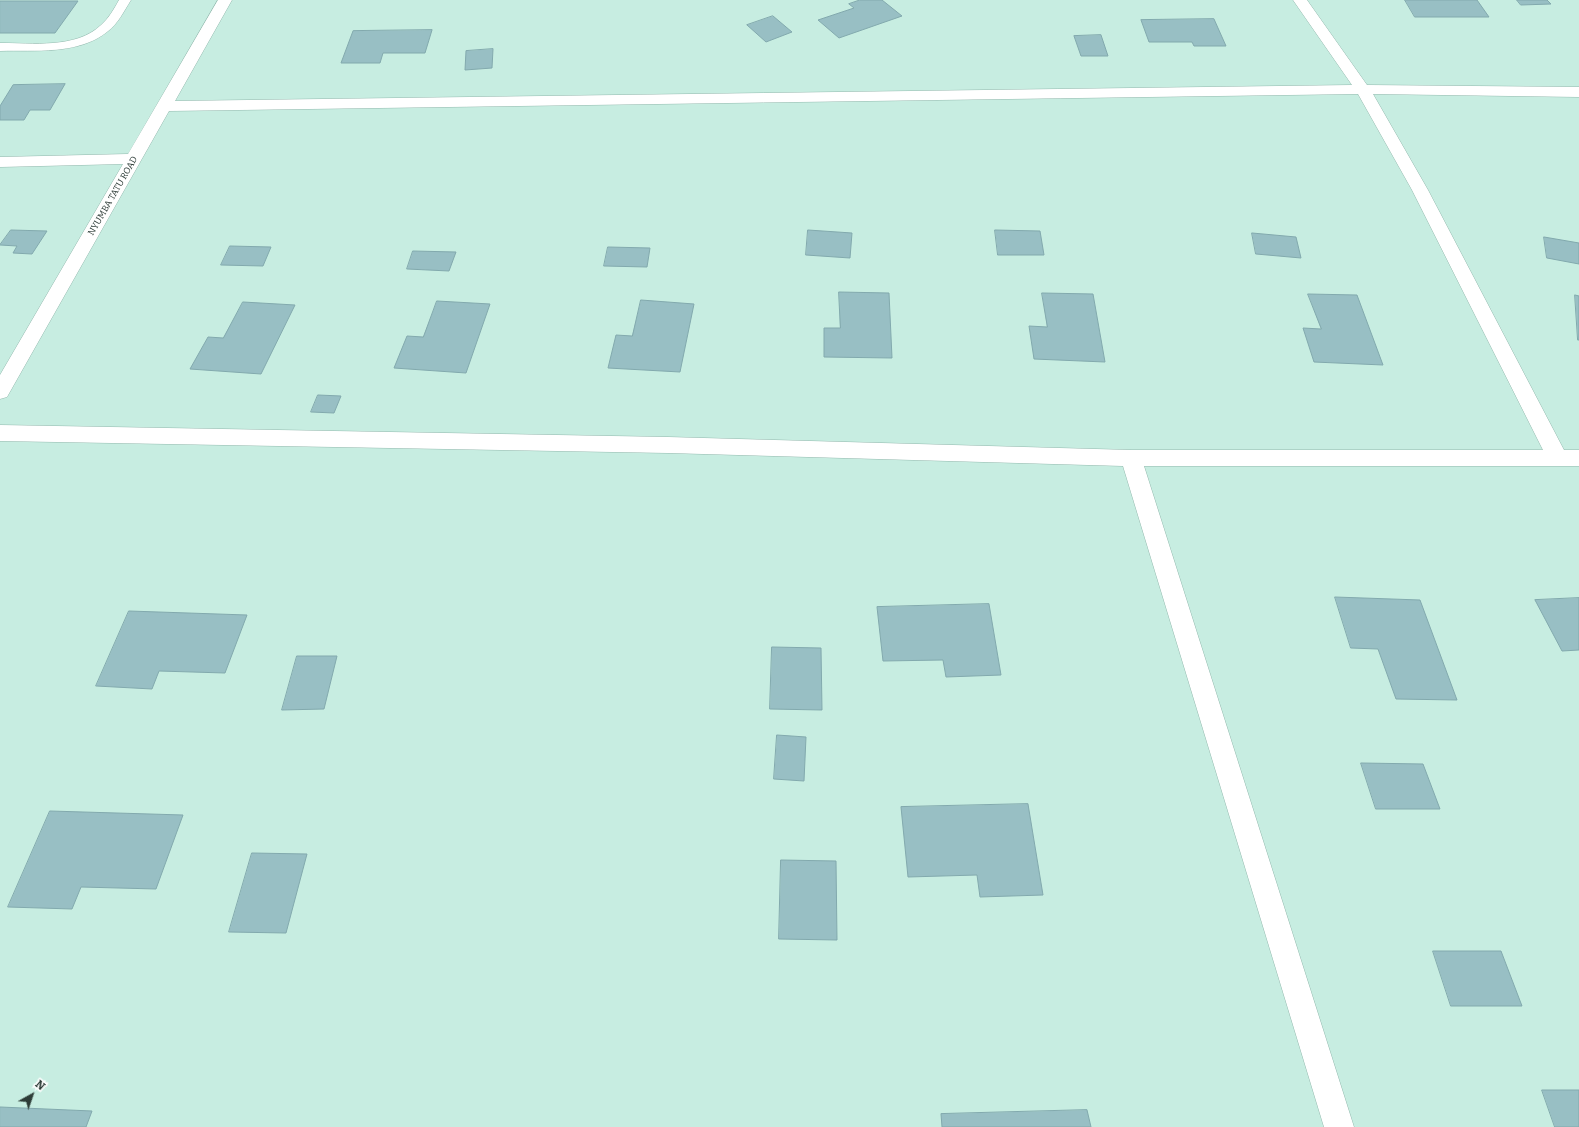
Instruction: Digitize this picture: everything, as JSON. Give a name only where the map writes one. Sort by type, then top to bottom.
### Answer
[{"type":"street","name":"NYUMBA TATU ROAD","points":[[0,392],[225,0]]},
{"type":"street","points":[[1300,0],[1363,90],[1420,190],[1558,459]]},
{"type":"street","points":[[164,106],[1363,90],[1579,92]]},
{"type":"street","points":[[0,162],[134,159]]},
{"type":"street","points":[[0,433],[668,445],[1132,458],[1579,458]]},
{"type":"street","points":[[1132,458],[1339,1127]]},
{"type":"lane","points":[[0,47],[56,46],[87,39],[104,30],[125,0]]},
{"type":"building","points":[[860,0],[882,0],[902,16],[839,38],[818,20],[854,8],[849,4]]},
{"type":"building","points":[[1405,0],[1477,0],[1489,17],[1415,17]]},
{"type":"building","points":[[1517,0],[1547,0],[1551,4],[1521,5]]},
{"type":"building","points":[[0,1],[78,1],[55,33],[0,33]]},
{"type":"building","points":[[773,16],[792,32],[766,42],[747,25]]},
{"type":"building","points":[[1214,19],[1226,46],[1194,46],[1192,42],[1149,42],[1141,20]]},
{"type":"building","points":[[432,30],[425,53],[383,53],[380,63],[341,63],[353,31]]},
{"type":"building","points":[[1101,35],[1108,56],[1081,56],[1074,36]]},
{"type":"building","points":[[493,49],[492,68],[465,70],[466,51]]},
{"type":"building","points":[[65,84],[50,110],[30,110],[24,120],[0,120],[0,106],[13,85]]},
{"type":"building","points":[[11,230],[47,231],[32,254],[13,253],[17,246],[0,245]]},
{"type":"building","points":[[808,230],[852,233],[850,258],[806,255]]},
{"type":"building","points":[[995,230],[1040,231],[1044,255],[998,255]]},
{"type":"building","points":[[1252,233],[1296,237],[1301,258],[1256,254]]},
{"type":"building","points":[[1544,237],[1579,243],[1579,264],[1547,258]]},
{"type":"building","points":[[230,246],[271,247],[263,266],[221,265]]},
{"type":"building","points":[[608,247],[650,248],[647,267],[604,266]]},
{"type":"building","points":[[413,251],[456,252],[449,271],[407,269]]},
{"type":"building","points":[[839,292],[889,293],[892,358],[824,357],[824,328],[840,328]]},
{"type":"building","points":[[1042,293],[1093,294],[1105,362],[1034,359],[1029,326],[1047,327]]},
{"type":"building","points":[[1308,294],[1357,295],[1383,365],[1314,362],[1303,328],[1321,329]]},
{"type":"building","points":[[1575,295],[1579,296],[1579,340],[1578,340]]},
{"type":"building","points":[[641,300],[694,304],[680,372],[608,368],[616,335],[632,336]]},
{"type":"building","points":[[437,301],[490,304],[466,373],[394,368],[407,336],[423,337]]},
{"type":"building","points":[[243,302],[295,305],[261,374],[190,369],[208,337],[223,338]]},
{"type":"building","points":[[318,395],[341,396],[334,413],[311,412]]},
{"type":"building","points":[[1335,597],[1420,600],[1457,700],[1396,699],[1378,649],[1351,648]]},
{"type":"building","points":[[1579,598],[1579,650],[1562,651],[1535,600]]},
{"type":"building","points":[[989,604],[1001,675],[946,677],[943,660],[883,661],[877,607]]},
{"type":"building","points":[[129,611],[247,615],[225,673],[159,671],[152,689],[96,686]]},
{"type":"building","points":[[772,647],[821,648],[822,710],[770,709]]},
{"type":"building","points":[[297,656],[337,656],[324,709],[282,710]]},
{"type":"building","points":[[777,735],[806,737],[804,781],[774,779]]},
{"type":"building","points":[[1361,763],[1423,764],[1440,809],[1376,809]]},
{"type":"building","points":[[1028,804],[1043,895],[980,897],[977,875],[908,877],[901,807]]},
{"type":"building","points":[[50,811],[183,815],[156,889],[81,887],[72,909],[8,907]]},
{"type":"building","points":[[252,853],[307,854],[286,933],[229,932]]},
{"type":"building","points":[[781,860],[836,861],[837,940],[779,939]]},
{"type":"building","points":[[1433,951],[1501,951],[1522,1006],[1451,1006]]},
{"type":"building","points":[[1542,1090],[1579,1090],[1579,1127],[1555,1127]]},
{"type":"building","points":[[0,1107],[92,1111],[86,1127],[0,1127]]},
{"type":"building","points":[[1087,1110],[1091,1127],[942,1127],[941,1114]]}]
